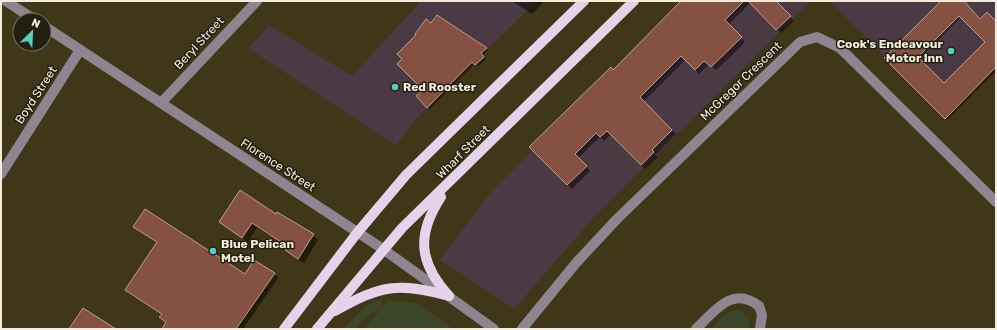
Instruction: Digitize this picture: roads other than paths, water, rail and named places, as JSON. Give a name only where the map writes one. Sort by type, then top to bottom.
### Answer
[{"type":"main road","name":"Wharf Street","points":[[284,329],[357,233],[406,176],[584,1]]},
{"type":"main road","name":"Wharf Street","points":[[317,329],[402,228],[448,185],[634,1]]},
{"type":"main road","points":[[448,185],[433,209],[426,225],[425,257],[437,283],[449,296]]},
{"type":"main road","points":[[330,314],[366,295],[397,287],[412,287],[449,296]]},
{"type":"street","points":[[6,1],[23,12]]},
{"type":"street","name":"Beryl Street","points":[[161,103],[257,1]]},
{"type":"street","name":"Florence Street","points":[[52,31],[383,249],[494,329]]},
{"type":"street","name":"McGregor Crescent","points":[[522,329],[576,262],[617,219],[800,42],[818,37],[840,48],[996,202]]},
{"type":"street","name":"Boyd Street","points":[[1,174],[80,50]]},
{"type":"street","points":[[696,329],[722,304],[736,298],[747,299],[760,306],[762,315],[760,329]]},
{"type":"place","name":"Cook's Endeavour Motor Inn","points":[[951,51]]},
{"type":"place","name":"Red Rooster","points":[[395,87]]},
{"type":"place","name":"Blue Pelican Motel","points":[[213,251]]}]
